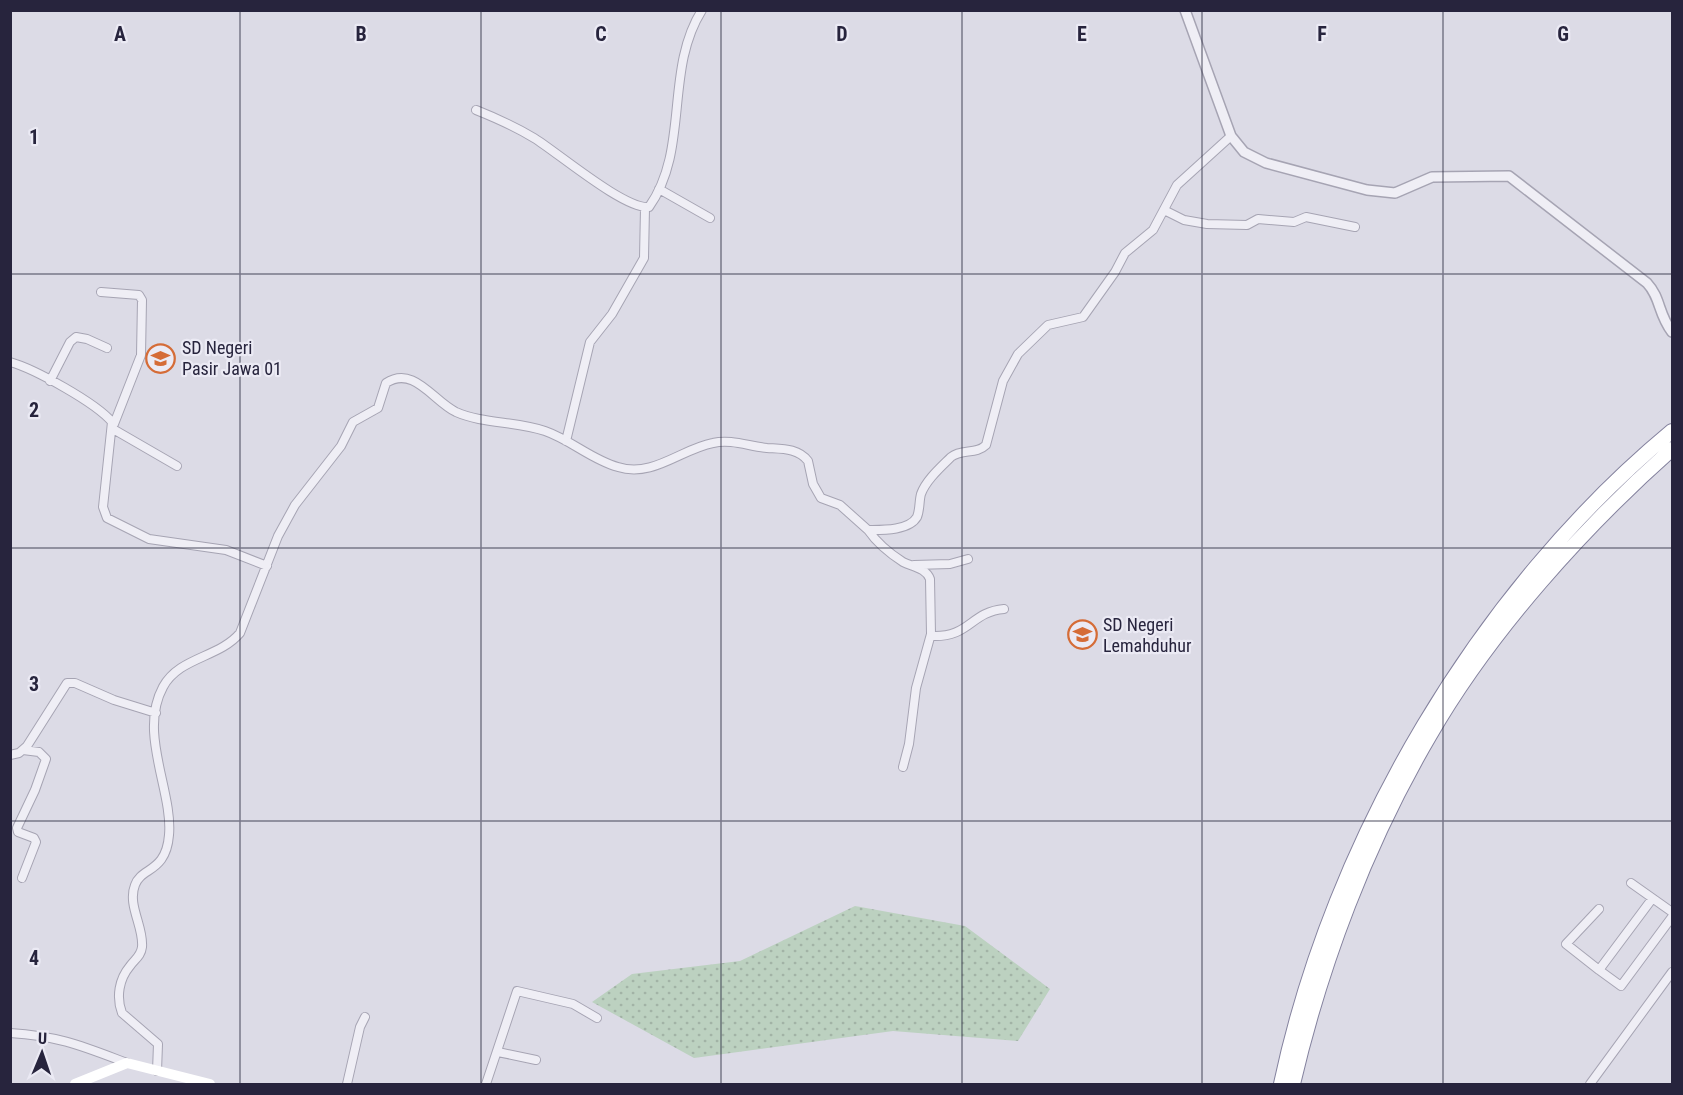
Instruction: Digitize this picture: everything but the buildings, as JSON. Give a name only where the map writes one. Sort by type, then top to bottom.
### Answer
[{"type":"highway","points":[[1281,1084],[1307,988],[1343,885],[1386,792],[1423,722],[1519,590],[1579,518],[1636,462],[1672,431]]},
{"type":"highway","points":[[1293,1084],[1319,991],[1355,890],[1396,798],[1430,735],[1458,689],[1527,600],[1590,528],[1672,449]]},
{"type":"main road","points":[[75,1084],[127,1063],[210,1084]]},
{"type":"street","points":[[645,208],[649,206],[659,189],[672,144],[684,46],[702,10]]},
{"type":"street","points":[[1185,10],[1231,136],[1244,152],[1266,163],[1377,191],[1400,192],[1420,180],[1432,177],[1509,176],[1647,283],[1657,297],[1661,316],[1672,332]]},
{"type":"street","points":[[476,110],[517,128],[584,176],[645,208]]},
{"type":"street","points":[[868,530],[887,530],[910,524],[916,517],[922,492],[942,465],[959,453],[977,451],[986,446],[1003,381],[1018,354],[1048,326],[1083,317],[1115,272],[1125,253],[1151,232],[1180,182],[1231,136]]},
{"type":"street","points":[[659,189],[710,218]]},
{"type":"street","points":[[566,441],[590,342],[612,314],[644,258],[645,208]]},
{"type":"street","points":[[1164,210],[1184,220],[1207,224],[1247,225],[1258,219],[1294,222],[1306,217],[1355,227]]},
{"type":"street","points":[[101,292],[136,294],[142,300],[141,355],[113,426],[107,449],[103,507],[107,518],[149,539],[226,550],[267,566]]},
{"type":"street","points":[[50,381],[73,339],[81,336],[107,348]]},
{"type":"street","points":[[10,362],[92,405],[113,426],[177,466]]},
{"type":"street","points":[[157,1071],[160,1051],[157,1041],[125,1017],[121,1009],[120,995],[124,974],[140,954],[142,947],[135,909],[134,887],[138,879],[162,861],[169,835],[169,818],[157,761],[156,713],[162,687],[172,674],[188,663],[226,645],[240,633],[278,536],[295,505],[340,446],[353,422],[378,408],[384,385],[393,379],[403,378],[416,382],[457,412],[542,430],[604,462],[627,469],[646,468],[673,461],[702,446],[719,441],[790,450],[808,461],[813,484],[821,498],[840,505],[868,530],[881,546],[909,565],[926,573],[930,579],[931,636],[916,688],[908,751],[903,767]]},
{"type":"street","points":[[909,565],[950,564],[968,559]]},
{"type":"street","points":[[931,636],[958,634],[985,612],[1004,609]]},
{"type":"street","points":[[23,750],[67,683],[75,683],[114,700],[156,713]]},
{"type":"street","points":[[10,755],[23,750],[39,752],[46,759],[35,790],[16,828],[18,832],[34,838],[36,842],[22,878]]},
{"type":"street","points":[[1631,883],[1672,912]]},
{"type":"street","points":[[1599,970],[1652,899]]},
{"type":"street","points":[[1599,909],[1566,944],[1621,986],[1672,917]]},
{"type":"street","points":[[1590,1084],[1672,972]]},
{"type":"street","points":[[486,1084],[517,991],[573,1004],[597,1018]]},
{"type":"street","points":[[347,1084],[360,1027],[365,1017]]},
{"type":"street","points":[[10,1033],[50,1036],[127,1063]]},
{"type":"street","points":[[498,1052],[536,1060]]},
{"type":"green space","points":[[855,906],[965,926],[1050,989],[1018,1041],[893,1031],[694,1058],[592,1002],[632,974],[740,961]]},
{"type":"place","name":"SD Negeri Pasir Jawa 01","points":[[161,358]]},
{"type":"place","name":"SD Negeri Lemahduhur","points":[[1082,635]]}]
